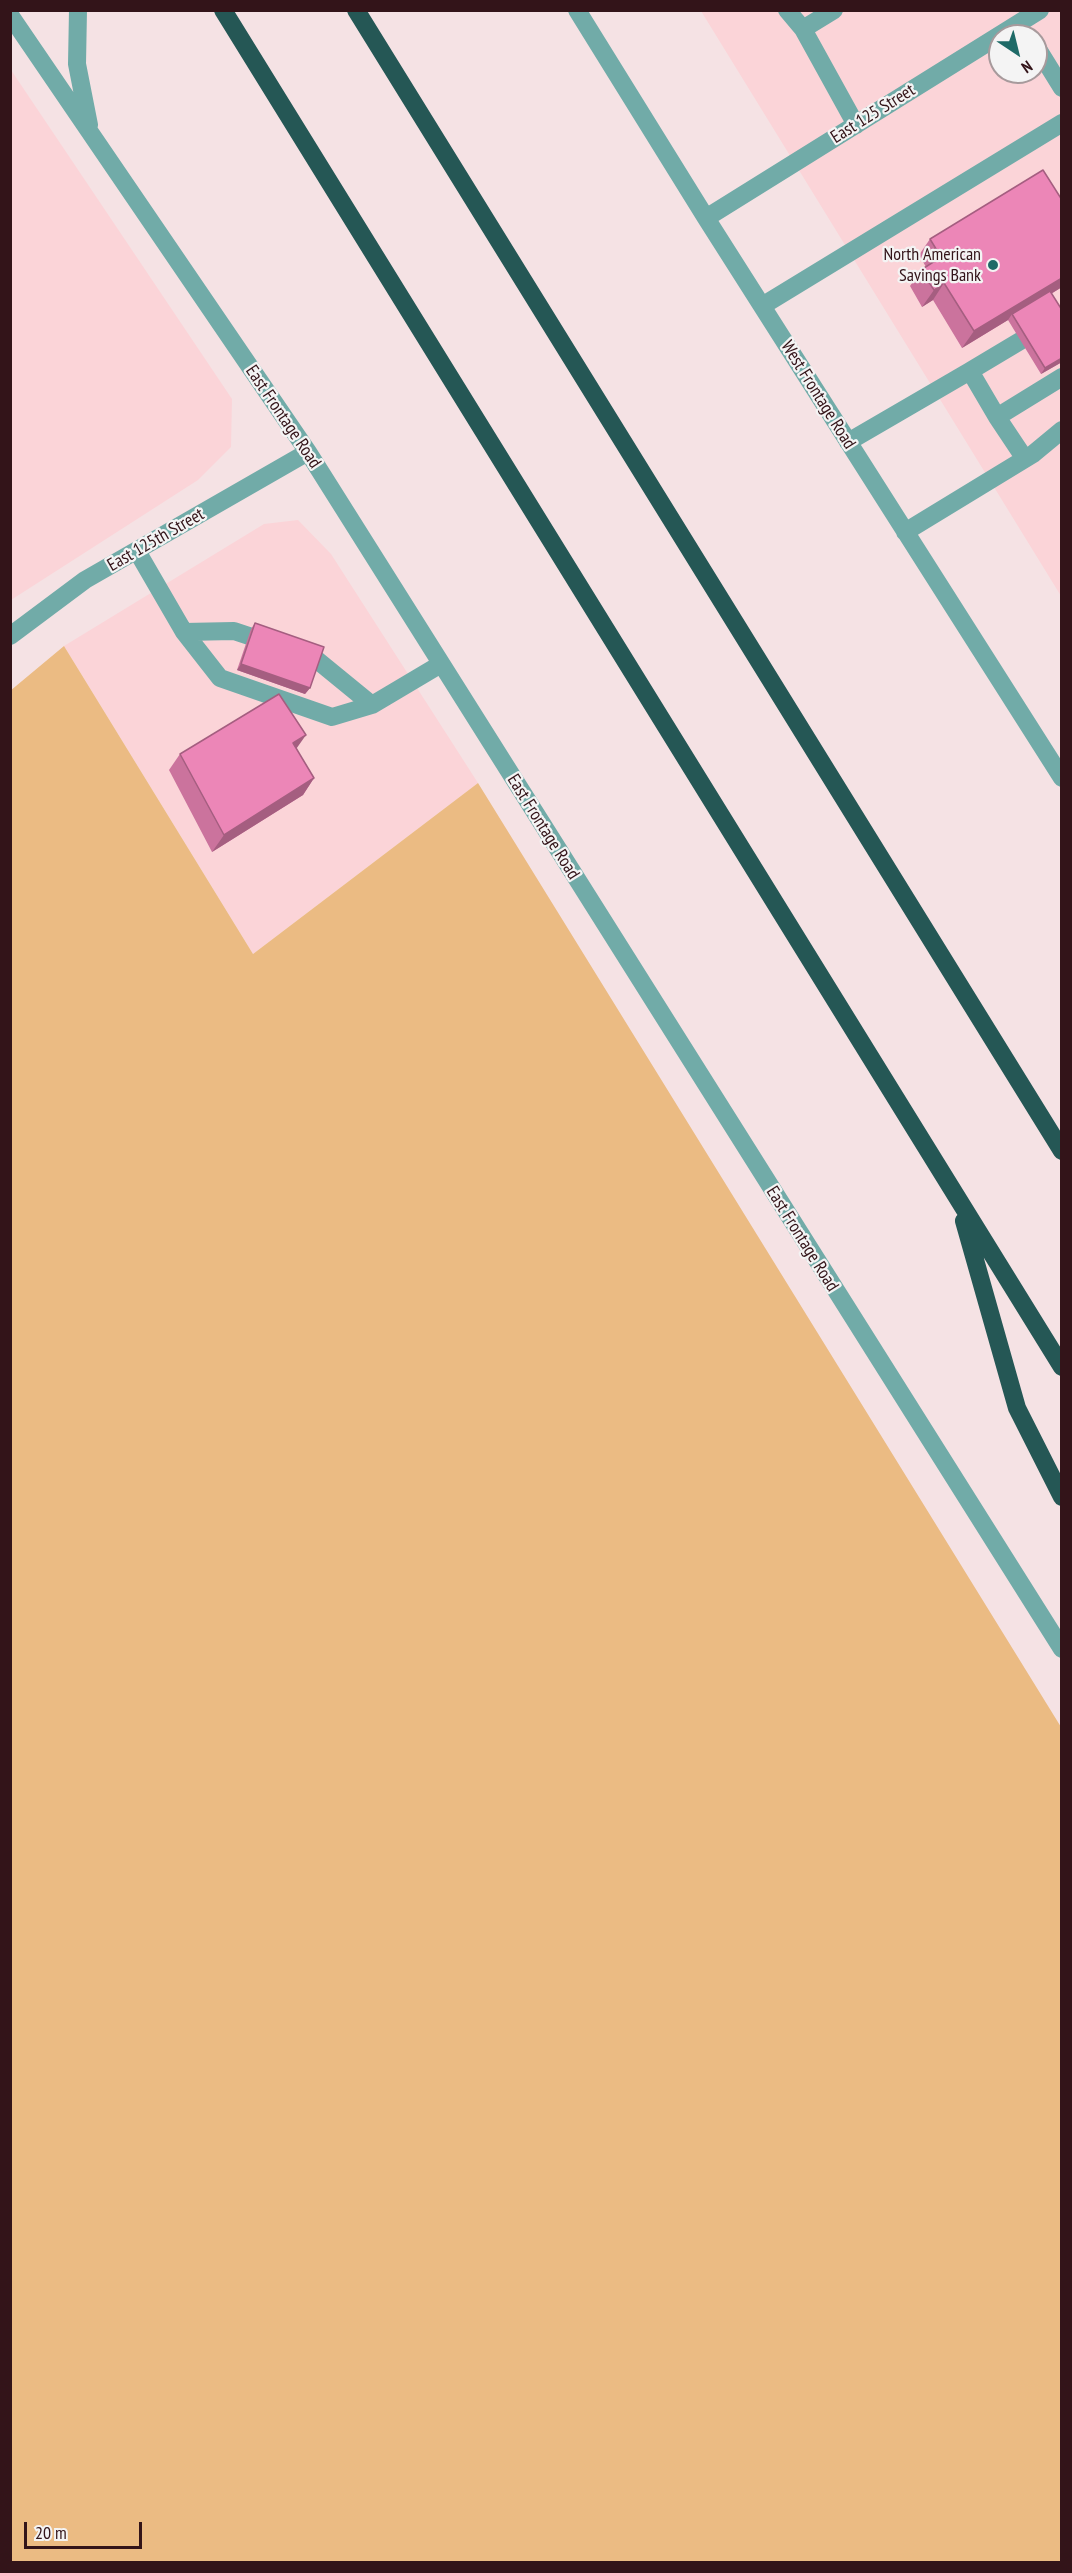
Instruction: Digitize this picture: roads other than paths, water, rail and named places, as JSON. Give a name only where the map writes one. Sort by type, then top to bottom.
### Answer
[{"type":"highway","points":[[223,10],[1062,1367]]},
{"type":"highway","points":[[356,10],[1062,1151]]},
{"type":"highway","points":[[1022,1087],[1062,1130]]},
{"type":"highway","points":[[957,1200],[1017,1408],[1062,1497]]},
{"type":"street","points":[[78,10],[78,64],[90,132]]},
{"type":"street","name":"West Frontage Road","points":[[577,10],[706,218],[1062,778]]},
{"type":"street","points":[[787,10],[803,29],[856,125]]},
{"type":"street","points":[[803,29],[834,10]]},
{"type":"street","name":"East 125 Street","points":[[706,218],[1040,10]]},
{"type":"street","name":"East Frontage Road","points":[[10,15],[308,452],[1062,1649]]},
{"type":"street","points":[[1048,65],[1062,88]]},
{"type":"street","points":[[762,306],[1062,123]]},
{"type":"street","points":[[848,442],[1062,316]]},
{"type":"street","points":[[970,371],[1025,459]]},
{"type":"street","points":[[997,417],[1062,377]]},
{"type":"street","points":[[905,532],[1025,459],[1062,430]]},
{"type":"street","name":"East 125th Street","points":[[10,636],[86,580],[308,452]]},
{"type":"street","points":[[137,551],[184,632],[220,678],[332,717],[372,705],[441,664]]},
{"type":"street","points":[[184,632],[234,631],[249,636]]},
{"type":"street","points":[[317,660],[372,705]]},
{"type":"place","name":"North American Savings Bank","points":[[993,265]]}]
